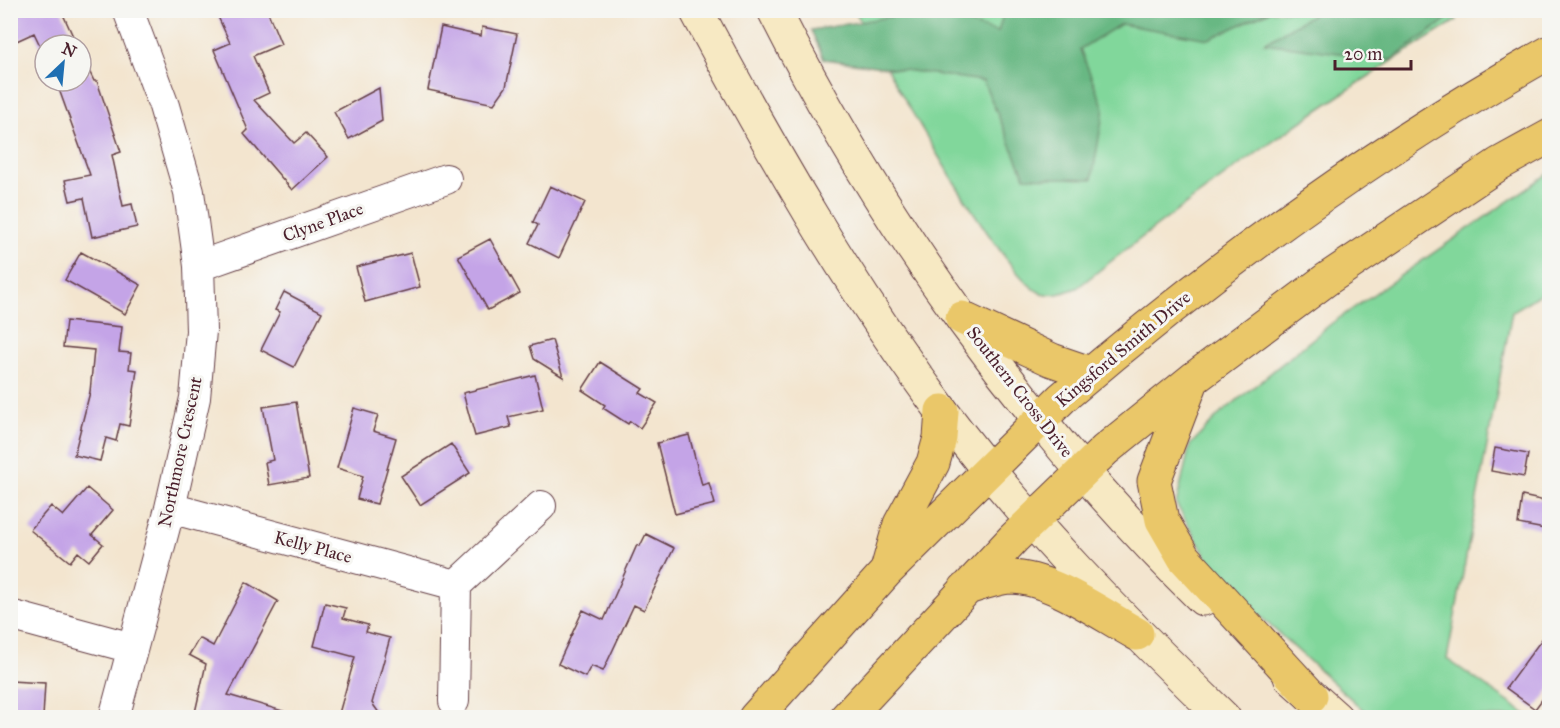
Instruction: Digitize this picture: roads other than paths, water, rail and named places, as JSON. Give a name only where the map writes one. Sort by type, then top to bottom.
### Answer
[{"type":"main road","points":[[696,10],[805,208],[873,314],[942,411],[1033,520],[1137,634],[1224,717]]},
{"type":"main road","name":"Southern Cross Drive","points":[[774,10],[821,99],[870,180],[962,318],[1038,421],[1156,554],[1222,617],[1336,717]]},
{"type":"main road","name":"Kingsford Smith Drive","points":[[755,717],[886,572],[1038,421],[1090,373],[1257,240],[1328,190],[1492,84],[1550,52]]},
{"type":"main road","points":[[846,717],[965,589],[1082,472],[1193,379],[1327,279],[1499,164],[1550,136]]},
{"type":"main road","points":[[962,318],[1052,360],[1090,373]]},
{"type":"main road","points":[[1193,379],[1154,481],[1162,520],[1184,558],[1311,696]]},
{"type":"main road","points":[[886,572],[900,525],[933,463],[940,438],[942,411]]},
{"type":"main road","points":[[965,589],[995,579],[1029,580],[1063,593],[1137,634]]},
{"type":"street","name":"Northmore Crescent","points":[[114,717],[170,508],[195,398],[201,331],[199,266],[189,192],[164,106],[128,10]]},
{"type":"street","name":"Clyne Place","points":[[199,266],[446,179]]},
{"type":"street","points":[[454,701],[456,585],[541,506]]},
{"type":"street","name":"Kelly Place","points":[[170,508],[456,585]]},
{"type":"street","points":[[10,615],[132,648]]}]
